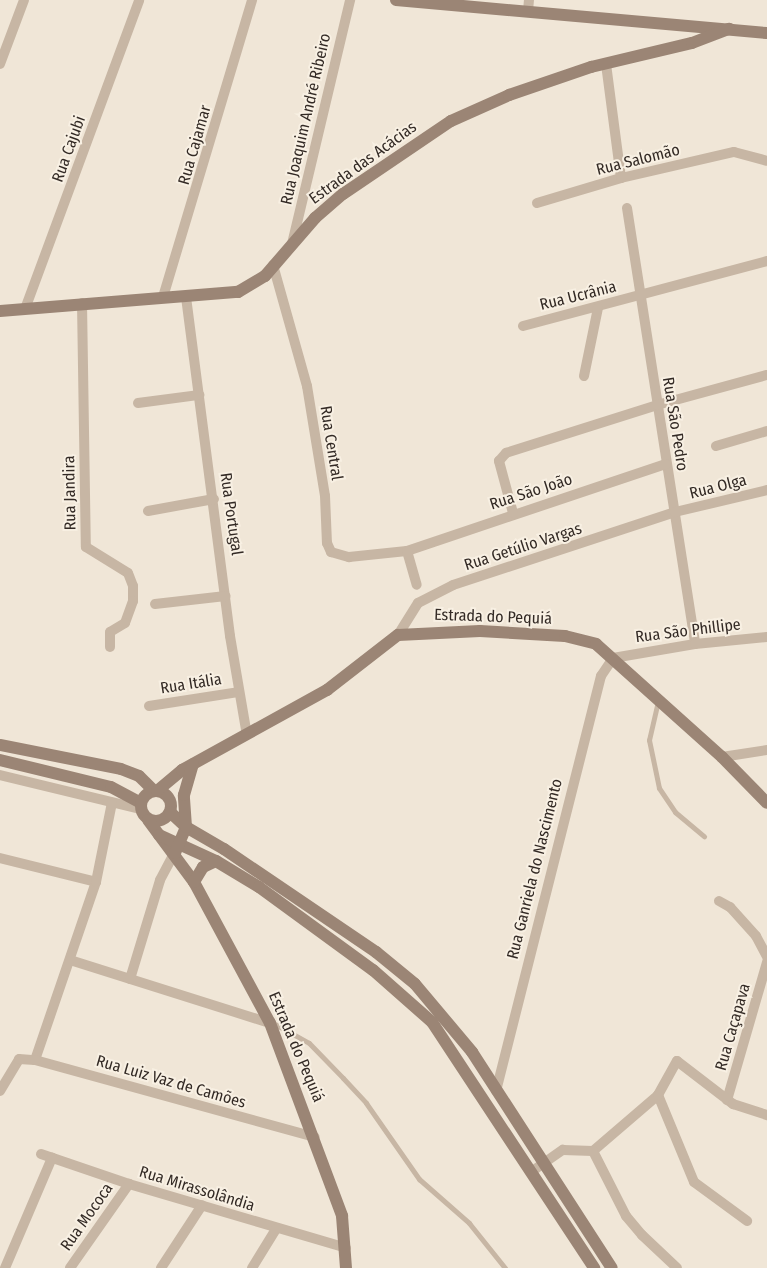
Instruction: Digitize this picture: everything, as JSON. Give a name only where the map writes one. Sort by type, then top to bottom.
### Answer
[{"type":"main road","points":[[396,0],[529,6],[683,26],[767,33]]},
{"type":"main road","points":[[680,45],[685,37],[683,26]]},
{"type":"main road","name":"Estrada das Acácias","points":[[0,311],[238,292],[265,276],[292,245],[343,194],[450,121],[509,95],[606,64],[680,45],[729,29]]},
{"type":"main road","name":"Estrada do Pequiá","points":[[398,635],[480,630],[564,636],[596,644],[722,757],[767,803]]},
{"type":"main road","points":[[143,810],[155,791],[167,780],[327,690],[398,635]]},
{"type":"main road","points":[[0,745],[120,769],[139,776],[155,791],[166,795],[170,810],[186,827],[311,906],[376,952],[414,984],[472,1052],[612,1268]]},
{"type":"main road","points":[[0,760],[111,787],[143,810],[161,820],[170,810],[176,807],[184,795],[194,764]]},
{"type":"main road","points":[[176,851],[186,827],[184,795]]},
{"type":"main road","points":[[143,810],[159,835],[176,851],[216,861],[373,970],[432,1022],[594,1268]]},
{"type":"main road","name":"Estrada do Pequiá","points":[[176,851],[270,1022],[315,1137],[342,1216],[346,1248],[346,1268]]},
{"type":"main road","points":[[194,882],[203,867],[216,861]]},
{"type":"main road","points":[[301,919],[311,906]]},
{"type":"street","points":[[0,64],[24,0]]},
{"type":"street","name":"Rua Cajubi","points":[[26,309],[139,0]]},
{"type":"street","name":"Rua Cajamar","points":[[163,298],[252,0]]},
{"type":"street","name":"Rua Joaquim André Ribeiro","points":[[292,245],[350,0]]},
{"type":"street","points":[[606,64],[621,178]]},
{"type":"street","name":"Rua Salomão","points":[[537,203],[621,178],[734,152],[747,153],[767,161]]},
{"type":"street","name":"Rua São Pedro","points":[[627,208],[695,644]]},
{"type":"street","name":"Rua Ucrânia","points":[[523,326],[598,308],[767,260]]},
{"type":"street","name":"Rua Central","points":[[274,265],[307,386],[324,496],[328,548],[349,556],[408,550]]},
{"type":"street","name":"Rua Portugal","points":[[186,297],[238,692],[247,735]]},
{"type":"street","name":"Rua Jandira","points":[[82,303],[86,547],[128,573],[133,586],[133,601],[125,623],[110,632],[110,647]]},
{"type":"street","points":[[584,376],[598,308]]},
{"type":"street","points":[[513,513],[499,461],[502,455],[657,405],[767,377]]},
{"type":"street","points":[[138,403],[199,395]]},
{"type":"street","points":[[716,446],[767,431]]},
{"type":"street","name":"Rua São João","points":[[408,550],[513,513],[666,464]]},
{"type":"street","name":"Rua Olga","points":[[675,512],[767,490]]},
{"type":"street","points":[[148,511],[214,499]]},
{"type":"street","name":"Rua Getúlio Vargas","points":[[398,635],[418,603],[434,593],[675,512]]},
{"type":"street","points":[[408,550],[417,585]]},
{"type":"street","points":[[154,604],[226,596]]},
{"type":"street","name":"Rua São Phillipe","points":[[613,658],[695,644],[767,637]]},
{"type":"street","name":"Rua Ganriela do Nascimento","points":[[496,1090],[596,686],[613,658]]},
{"type":"street","name":"Rua Itália","points":[[149,706],[238,692]]},
{"type":"street","points":[[722,757],[767,750]]},
{"type":"street","points":[[0,776],[143,810]]},
{"type":"street","points":[[35,1060],[96,882],[112,803]]},
{"type":"street","points":[[130,979],[160,880],[176,851]]},
{"type":"street","points":[[0,858],[96,882]]},
{"type":"street","points":[[719,901],[750,929],[767,957]]},
{"type":"street","points":[[70,960],[270,1022]]},
{"type":"street","name":"Rua Caçapava","points":[[727,1100],[767,962]]},
{"type":"street","name":"Rua Luiz Vaz de Camões","points":[[0,1091],[19,1058],[35,1060],[315,1137]]},
{"type":"street","points":[[532,1172],[563,1150],[593,1151],[658,1095],[677,1061],[727,1100],[741,1108],[767,1115]]},
{"type":"street","points":[[658,1095],[694,1182],[747,1222]]},
{"type":"street","points":[[593,1151],[626,1216],[642,1236],[677,1268]]},
{"type":"street","name":"Rua Mirassolândia","points":[[41,1154],[129,1184],[276,1229],[346,1248]]},
{"type":"street","points":[[5,1268],[52,1158]]},
{"type":"street","name":"Rua Mococa","points":[[70,1268],[129,1184]]},
{"type":"street","points":[[161,1268],[202,1205]]},
{"type":"street","points":[[252,1268],[276,1229]]},
{"type":"lane","points":[[658,700],[649,740],[659,788],[675,812],[704,836]]},
{"type":"lane","points":[[270,1022],[288,1029],[310,1043],[366,1103],[419,1179],[469,1223],[505,1268]]}]
